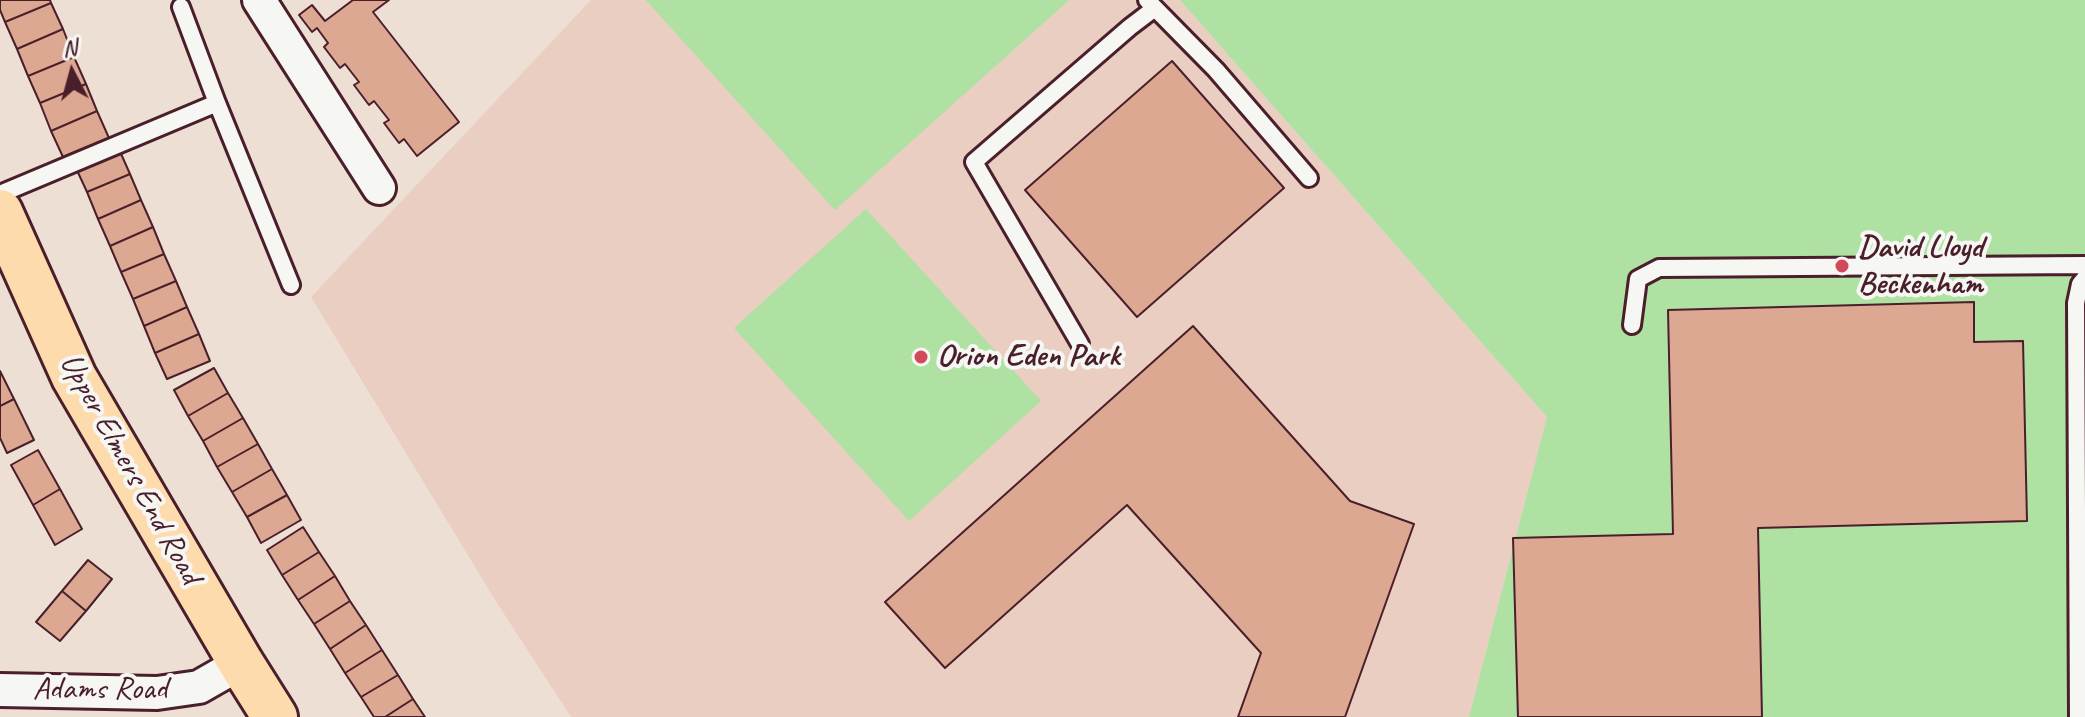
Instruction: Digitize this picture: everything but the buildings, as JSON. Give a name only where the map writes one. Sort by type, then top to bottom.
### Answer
[{"type":"main road","name":"Upper Elmers End Road","points":[[0,212],[74,377],[275,717]]},
{"type":"street","points":[[259,0],[379,188]]},
{"type":"street","name":"Adams Road","points":[[0,690],[157,693],[199,687],[241,663]]},
{"type":"lane","points":[[1080,344],[974,162],[1130,27],[1151,4],[1216,70],[1309,178]]},
{"type":"lane","points":[[181,7],[291,285]]},
{"type":"lane","points":[[0,194],[217,103]]},
{"type":"lane","points":[[1632,325],[1638,279],[1659,268],[2085,265]]},
{"type":"lane","points":[[2078,717],[2076,303],[2080,284],[2085,278]]},
{"type":"shaded area","name":"Orion Eden Park","points":[[591,0],[1180,0],[1547,417],[1469,717],[571,717],[497,603],[311,297]]},
{"type":"green space","points":[[646,0],[1069,0],[835,210]]},
{"type":"green space","name":"David Lloyd Beckenham","points":[[1180,0],[2085,0],[2085,717],[1469,717],[1547,417]]},
{"type":"green space","points":[[866,209],[1041,401],[909,521],[734,328]]},
{"type":"place","name":"David Lloyd Beckenham","points":[[1842,266]]},
{"type":"place","name":"Orion Eden Park","points":[[921,357]]}]
